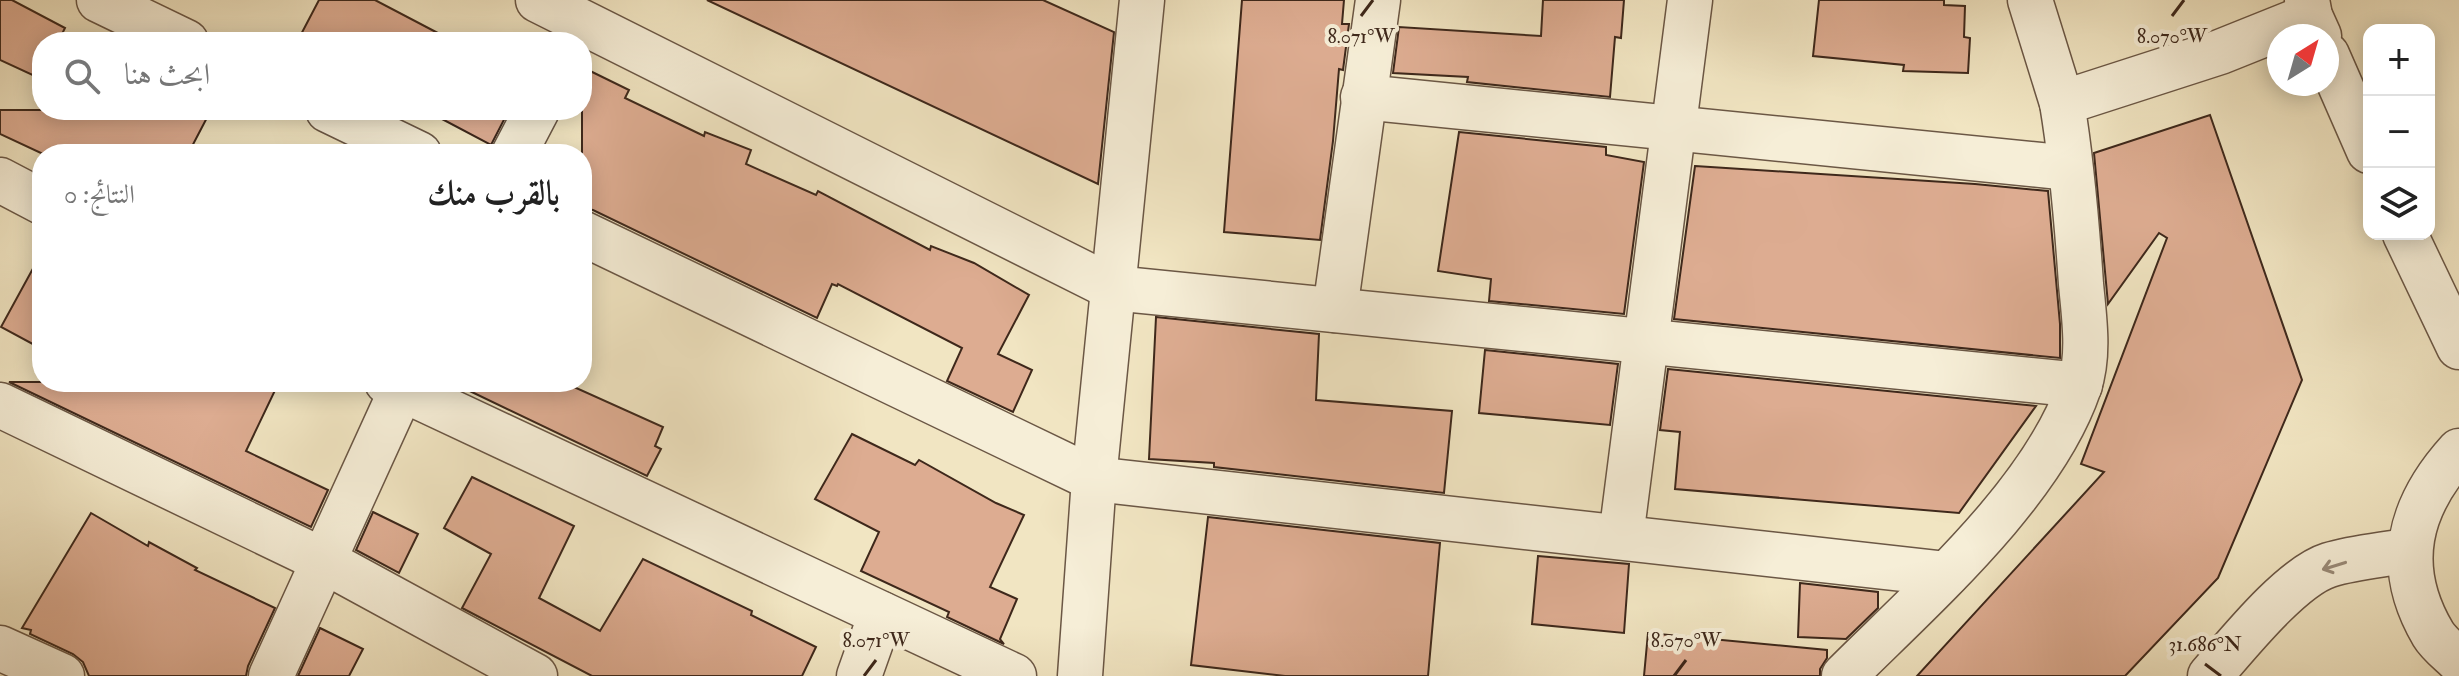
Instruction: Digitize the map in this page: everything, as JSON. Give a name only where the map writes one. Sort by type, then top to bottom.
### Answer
[{"type":"street","points":[[99,0],[165,32]]},
{"type":"street","points":[[538,0],[577,32]]},
{"type":"street","points":[[1080,676],[1094,479],[1142,0]]},
{"type":"street","points":[[1335,310],[1378,0]]},
{"type":"street","points":[[1621,537],[1690,0]]},
{"type":"street","points":[[1844,676],[1947,574],[2002,512],[2051,449],[2080,385],[2085,338],[2062,103],[2030,0]]},
{"type":"street","points":[[592,39],[1113,288],[2080,385]]},
{"type":"street","points":[[2062,103],[2267,40]]},
{"type":"street","points":[[2339,81],[2363,137]]},
{"type":"street","points":[[1363,97],[2070,168]]},
{"type":"street","points":[[349,120],[398,144]]},
{"type":"street","points":[[519,144],[532,120]]},
{"type":"street","points":[[0,180],[32,197]]},
{"type":"street","points":[[592,238],[1094,479],[1947,574]]},
{"type":"street","points":[[2408,240],[2459,347]]},
{"type":"street","points":[[271,676],[324,561],[395,392]]},
{"type":"street","points":[[415,392],[1014,676]]},
{"type":"street","points":[[0,405],[324,561],[535,676]]},
{"type":"street","points":[[2459,451],[2436,476],[2418,511],[2410,550],[2415,595],[2435,636],[2459,661]]},
{"type":"street","points":[[2210,676],[2269,609],[2327,566],[2410,550]]},
{"type":"street","points":[[859,676],[881,614]]},
{"type":"street","points":[[0,648],[62,676]]},
{"type":"building","points":[[0,0],[12,0],[65,28],[63,32],[32,32],[32,75],[0,60]]},
{"type":"building","points":[[319,0],[375,0],[436,32],[302,32]]},
{"type":"building","points":[[707,0],[1043,0],[1114,32],[1098,184]]},
{"type":"building","points":[[1242,0],[1344,0],[1342,24],[1349,24],[1343,70],[1339,69],[1320,240],[1224,232]]},
{"type":"building","points":[[1543,0],[1624,0],[1621,38],[1615,37],[1610,97],[1467,82],[1468,77],[1393,73],[1399,27],[1541,36]]},
{"type":"building","points":[[1819,0],[1944,0],[1944,5],[1965,6],[1964,37],[1970,38],[1968,73],[1903,71],[1904,65],[1813,56]]},
{"type":"building","points":[[592,72],[629,90],[625,98],[704,136],[705,132],[751,150],[746,164],[816,195],[818,191],[930,250],[931,246],[974,263],[1029,295],[998,354],[1032,370],[1013,412],[947,381],[962,348],[838,284],[832,284],[817,318],[592,210],[592,144],[582,144],[582,120],[592,120]]},
{"type":"building","points":[[0,110],[32,110],[32,120],[206,120],[193,144],[32,144],[32,149],[0,134]]},
{"type":"building","points":[[2210,115],[2302,380],[2218,578],[2125,676],[1917,676],[2104,472],[2081,464],[2167,238],[2159,233],[2108,304],[2094,153]]},
{"type":"building","points":[[444,120],[504,120],[489,144]]},
{"type":"building","points":[[1459,132],[1606,147],[1606,155],[1644,162],[1624,314],[1489,301],[1491,279],[1438,271]]},
{"type":"building","points":[[1695,166],[2048,191],[2060,324],[2060,358],[1674,319]]},
{"type":"building","points":[[32,270],[32,344],[1,327]]},
{"type":"building","points":[[1156,317],[1319,334],[1316,400],[1452,411],[1444,493],[1214,467],[1214,463],[1149,459]]},
{"type":"building","points":[[1485,350],[1618,364],[1610,425],[1479,413]]},
{"type":"building","points":[[1668,369],[2036,406],[1959,513],[1675,489],[1680,432],[1660,430]]},
{"type":"building","points":[[9,382],[32,382],[32,392],[274,392],[246,451],[328,490],[311,527]]},
{"type":"building","points":[[472,392],[585,392],[663,427],[655,446],[661,449],[647,476]]},
{"type":"building","points":[[852,434],[915,465],[919,460],[1024,515],[990,587],[1017,599],[1000,639],[1004,644],[947,617],[949,612],[861,571],[879,532],[815,499]]},
{"type":"building","points":[[472,477],[574,526],[539,598],[600,631],[643,559],[752,611],[751,615],[816,647],[802,676],[592,676],[462,608],[491,554],[444,528]]},
{"type":"building","points":[[373,512],[418,534],[399,573],[356,550]]},
{"type":"building","points":[[91,513],[148,546],[149,542],[197,568],[195,570],[275,608],[246,676],[89,676],[83,662],[73,654],[22,628]]},
{"type":"building","points":[[1208,517],[1440,543],[1428,676],[1285,676],[1191,665]]},
{"type":"building","points":[[1538,556],[1629,564],[1624,633],[1532,624]]},
{"type":"building","points":[[1800,583],[1878,592],[1878,608],[1846,639],[1798,637]]},
{"type":"building","points":[[320,628],[363,649],[349,676],[298,676]]},
{"type":"building","points":[[1648,633],[1827,650],[1827,658],[1820,669],[1820,676],[1644,676]]}]
